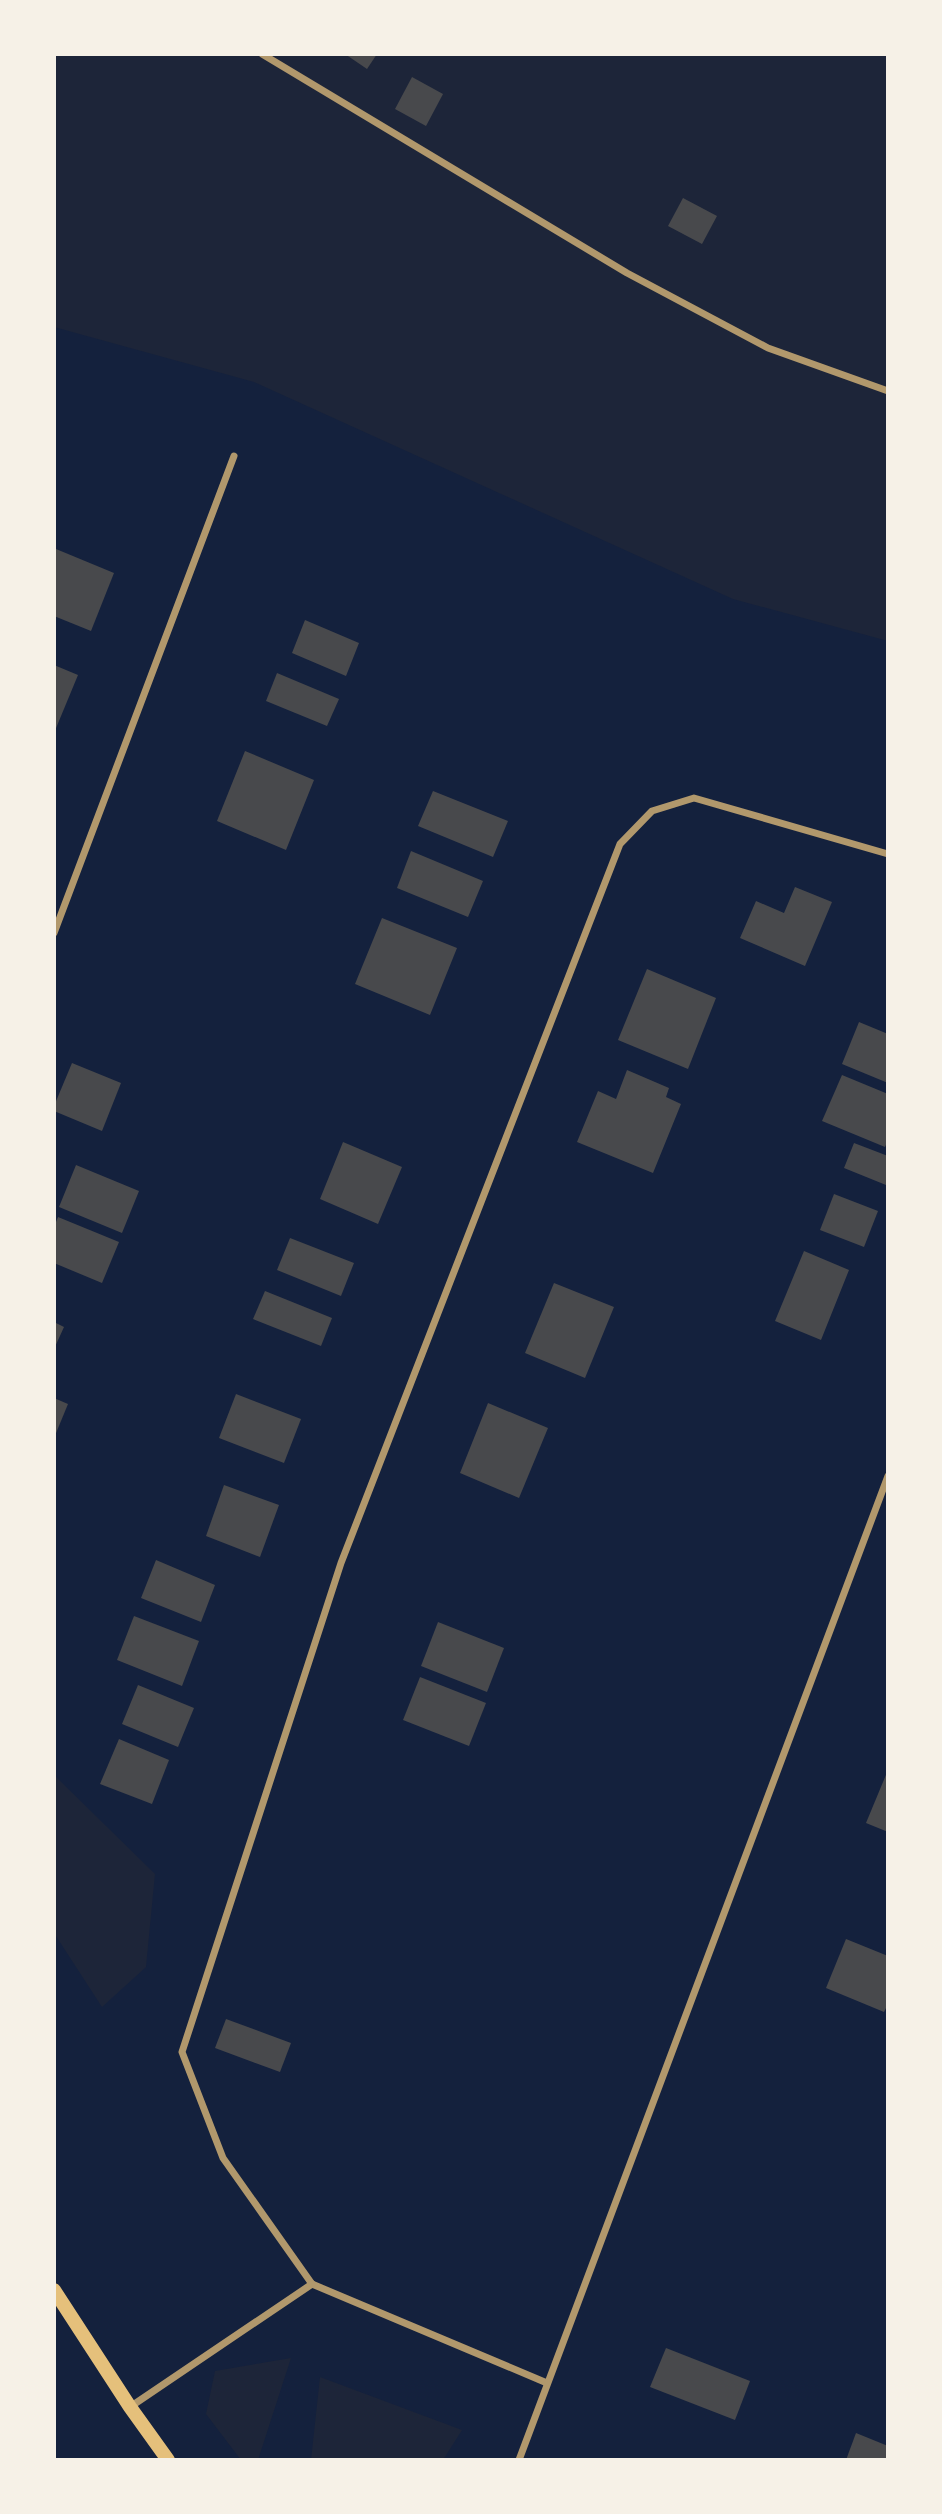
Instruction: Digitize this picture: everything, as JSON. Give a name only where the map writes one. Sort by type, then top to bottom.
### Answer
[{"type":"main road","points":[[54,2290],[168,2460]]},
{"type":"street","points":[[262,54],[627,273],[768,348],[888,391]]},
{"type":"street","points":[[54,933],[234,456]]},
{"type":"street","points":[[547,2384],[312,2284],[223,2158],[182,2052],[341,1563],[620,844],[652,811],[694,799],[888,854]]},
{"type":"street","points":[[519,2460],[888,1476]]},
{"type":"street","points":[[130,2407],[312,2284]]},
{"type":"shaded area","points":[[54,54],[888,54],[888,641],[733,599],[254,382],[54,327]]},
{"type":"shaded area","points":[[54,1775],[155,1874],[146,1967],[102,2007],[54,1933]]},
{"type":"shaded area","points":[[291,2358],[258,2460],[241,2460],[206,2414],[215,2371]]},
{"type":"shaded area","points":[[320,2377],[462,2430],[443,2460],[311,2460]]},
{"type":"building","points":[[345,54],[377,54],[367,69]]},
{"type":"building","points":[[412,77],[443,94],[426,126],[395,109]]},
{"type":"building","points":[[683,198],[717,216],[702,244],[668,226]]},
{"type":"building","points":[[56,549],[114,573],[91,631],[54,616]]},
{"type":"building","points":[[305,620],[359,643],[346,676],[292,653]]},
{"type":"building","points":[[54,665],[78,675],[54,733]]},
{"type":"building","points":[[277,673],[339,699],[327,726],[266,701]]},
{"type":"building","points":[[245,751],[314,780],[286,850],[217,821]]},
{"type":"building","points":[[433,791],[508,821],[493,857],[418,826]]},
{"type":"building","points":[[411,851],[483,881],[468,917],[397,888]]},
{"type":"building","points":[[795,887],[832,902],[805,966],[740,938],[756,901],[784,913]]},
{"type":"building","points":[[382,918],[457,948],[430,1015],[355,984]]},
{"type":"building","points":[[647,969],[716,998],[688,1069],[618,1040]]},
{"type":"building","points":[[859,1022],[888,1034],[888,1083],[842,1064]]},
{"type":"building","points":[[72,1063],[121,1083],[102,1131],[54,1111]]},
{"type":"building","points":[[627,1070],[669,1088],[666,1097],[681,1104],[653,1173],[577,1142],[598,1091],[616,1099]]},
{"type":"building","points":[[842,1075],[888,1094],[888,1140],[885,1147],[822,1121]]},
{"type":"building","points":[[343,1142],[402,1167],[378,1224],[320,1199]]},
{"type":"building","points":[[854,1143],[888,1156],[886,1185],[844,1168]]},
{"type":"building","points":[[76,1165],[139,1191],[122,1233],[59,1207]]},
{"type":"building","points":[[834,1194],[878,1211],[864,1247],[820,1230]]},
{"type":"building","points":[[58,1217],[119,1242],[102,1283],[54,1263],[54,1227]]},
{"type":"building","points":[[290,1238],[354,1263],[341,1296],[277,1270]]},
{"type":"building","points":[[804,1251],[849,1270],[821,1340],[775,1321]]},
{"type":"building","points":[[554,1283],[614,1307],[585,1378],[525,1353]]},
{"type":"building","points":[[265,1291],[332,1318],[321,1346],[253,1319]]},
{"type":"building","points":[[54,1322],[64,1327],[54,1349]]},
{"type":"building","points":[[236,1394],[301,1419],[284,1463],[219,1438]]},
{"type":"building","points":[[54,1398],[68,1404],[54,1438]]},
{"type":"building","points":[[488,1403],[548,1428],[519,1498],[460,1473]]},
{"type":"building","points":[[224,1485],[279,1505],[260,1557],[206,1536]]},
{"type":"building","points":[[156,1560],[215,1585],[201,1622],[141,1598]]},
{"type":"building","points":[[134,1616],[199,1641],[182,1686],[117,1660]]},
{"type":"building","points":[[438,1622],[504,1648],[487,1692],[421,1666]]},
{"type":"building","points":[[420,1677],[486,1703],[469,1746],[403,1720]]},
{"type":"building","points":[[138,1685],[194,1708],[178,1747],[122,1724]]},
{"type":"building","points":[[119,1739],[169,1760],[152,1804],[100,1784]]},
{"type":"building","points":[[888,1770],[888,1832],[866,1823]]},
{"type":"building","points":[[846,1939],[888,1956],[888,2004],[884,2012],[826,1988]]},
{"type":"building","points":[[226,2019],[291,2043],[280,2072],[215,2048]]},
{"type":"building","points":[[666,2348],[750,2381],[735,2420],[650,2387]]},
{"type":"building","points":[[856,2433],[888,2446],[888,2460],[846,2460]]}]
